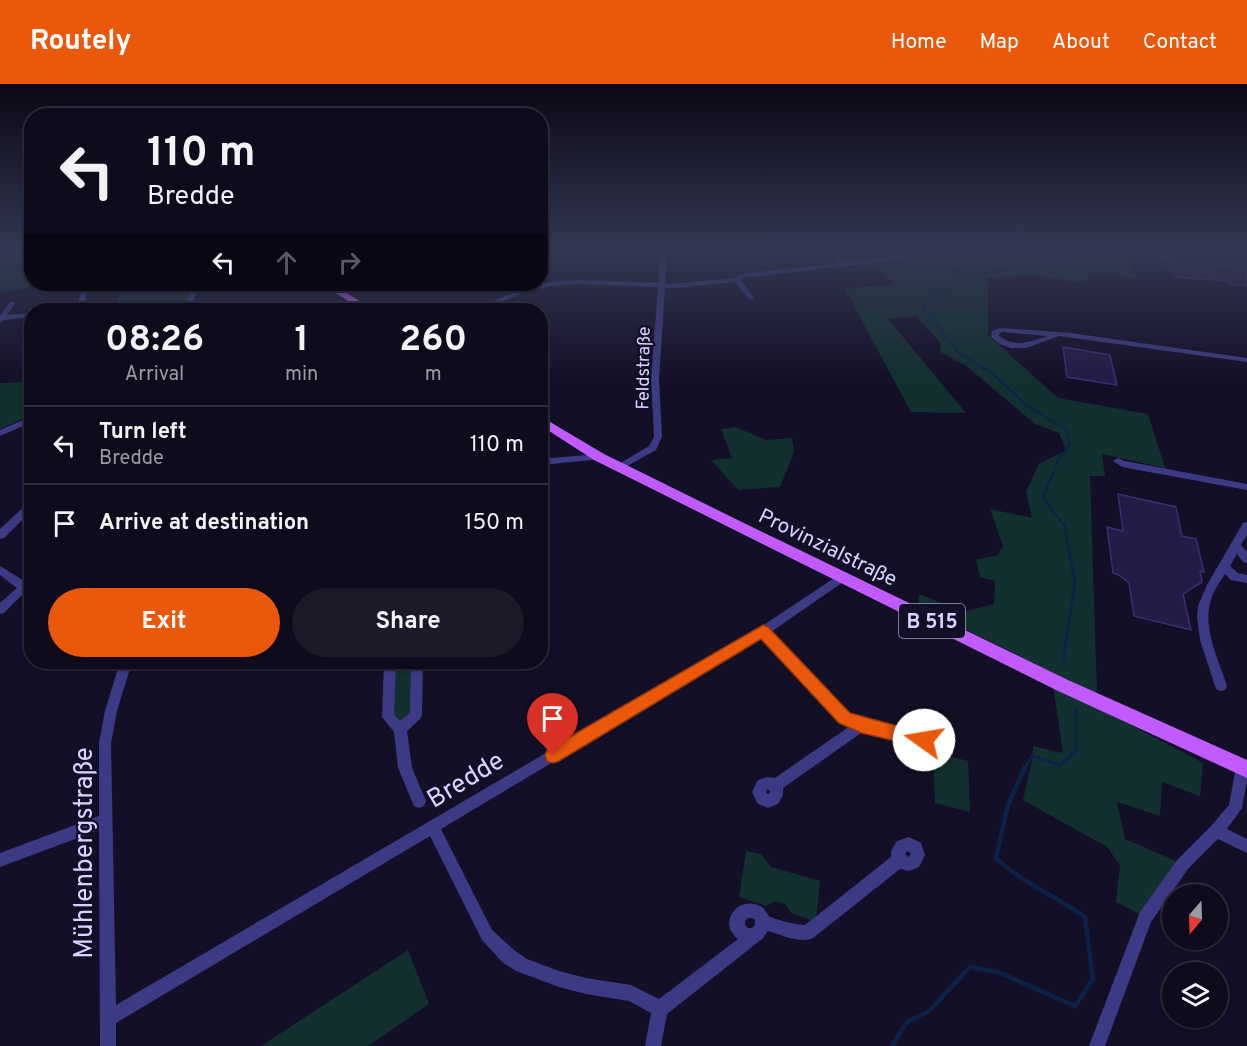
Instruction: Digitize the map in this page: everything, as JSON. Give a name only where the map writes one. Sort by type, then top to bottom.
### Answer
[{"type":"main road","points":[[343,294],[357,303]]},
{"type":"main road","name":"B 515","points":[[548,425],[599,457],[620,467]]},
{"type":"main road","name":"Provinzialstraße","points":[[620,467],[1062,685],[1245,768]]},
{"type":"street","points":[[491,303],[509,294]]},
{"type":"street","name":"Feldstraße","points":[[620,467],[653,448],[658,437],[655,379],[662,294]]},
{"type":"street","points":[[748,294],[751,298]]},
{"type":"street","points":[[1,319],[12,303]]},
{"type":"street","points":[[1,319],[24,316]]},
{"type":"street","points":[[1059,334],[1023,347],[1002,343],[995,338],[995,333],[1001,330],[1059,334],[1247,360]]},
{"type":"street","points":[[0,433],[24,422]]},
{"type":"street","points":[[548,461],[599,457]]},
{"type":"street","points":[[1118,461],[1122,464],[1247,487]]},
{"type":"street","points":[[0,535],[24,512]]},
{"type":"street","points":[[1221,686],[1208,645],[1204,609],[1207,594],[1247,526]]},
{"type":"street","points":[[1236,546],[1247,559]]},
{"type":"street","points":[[1224,567],[1236,577],[1247,579]]},
{"type":"street","points":[[0,570],[22,585],[23,589],[0,610]]},
{"type":"street","name":"Bredde","points":[[109,1018],[763,631],[842,577]]},
{"type":"street","points":[[763,631],[844,718],[862,725],[924,740]]},
{"type":"street","name":"Mühlenbergstraße","points":[[108,1046],[105,742],[111,711],[124,669]]},
{"type":"street","points":[[390,669],[388,717],[400,729],[405,768],[419,801]]},
{"type":"street","points":[[400,729],[416,715],[417,669]]},
{"type":"street","points":[[775,786],[862,725]]},
{"type":"street","points":[[1097,1046],[1145,917],[1183,864],[1235,808],[1245,768]]},
{"type":"street","points":[[0,860],[105,821]]},
{"type":"street","points":[[432,826],[488,934],[508,956],[522,965],[559,979],[586,987],[631,993],[660,1009]]},
{"type":"street","points":[[1216,831],[1247,846]]},
{"type":"street","points":[[653,1046],[660,1009],[759,927],[808,933],[901,859]]},
{"type":"green space","points":[[119,294],[192,294],[189,303],[119,303]]},
{"type":"green space","points":[[847,294],[988,294],[988,335],[1058,398],[1148,414],[1165,468],[1102,454],[1105,476],[1090,476],[1097,692],[1095,706],[1203,763],[1200,796],[1162,782],[1160,816],[1117,802],[1125,839],[1183,864],[1169,884],[1162,884],[1162,893],[1145,917],[1116,902],[1120,865],[1107,847],[1023,800],[1033,746],[1063,753],[1051,672],[918,606],[919,594],[963,612],[994,604],[995,581],[980,577],[976,559],[997,556],[1003,546],[990,509],[1032,518],[1026,492],[1039,464],[1066,450],[1059,433],[1035,424],[965,365],[940,352],[941,343],[916,316],[888,319],[966,413],[911,412]]},
{"type":"green space","points":[[24,382],[24,418],[0,429],[0,383]]},
{"type":"green space","points":[[736,427],[766,440],[792,438],[794,452],[780,487],[738,490],[711,460],[732,458],[721,429]]},
{"type":"green space","points":[[393,669],[415,669],[413,714],[401,726],[390,716]]},
{"type":"green space","points":[[933,752],[968,761],[970,812],[935,803]]},
{"type":"green space","points":[[746,851],[761,854],[771,867],[820,881],[816,922],[791,913],[785,904],[775,901],[766,906],[739,897]]},
{"type":"green space","points":[[408,950],[429,1004],[368,1046],[261,1046]]},
{"type":"building","points":[[1063,347],[1110,355],[1117,385],[1067,377]]},
{"type":"building","points":[[1118,494],[1176,507],[1182,536],[1196,539],[1204,572],[1200,571],[1202,582],[1183,594],[1191,630],[1134,616],[1129,583],[1113,573],[1107,527],[1123,531]]},
{"type":"waterway","points":[[938,294],[923,307],[959,353],[992,373],[1026,405],[1067,430],[1069,446],[1059,458],[1043,497],[1065,527],[1069,552]]},
{"type":"waterway","points":[[1063,661],[1075,583],[1069,550]]},
{"type":"waterway","points":[[1024,768],[1032,756],[1060,765],[1076,750],[1076,709]]},
{"type":"waterway","points":[[892,1046],[907,1022],[929,1011],[970,967],[998,972],[1075,1006],[1093,979],[1085,917],[1017,875],[996,858],[1008,805],[1024,768]]},
{"type":"route","points":[[553,755],[763,631],[844,718],[862,725],[924,740]]}]
